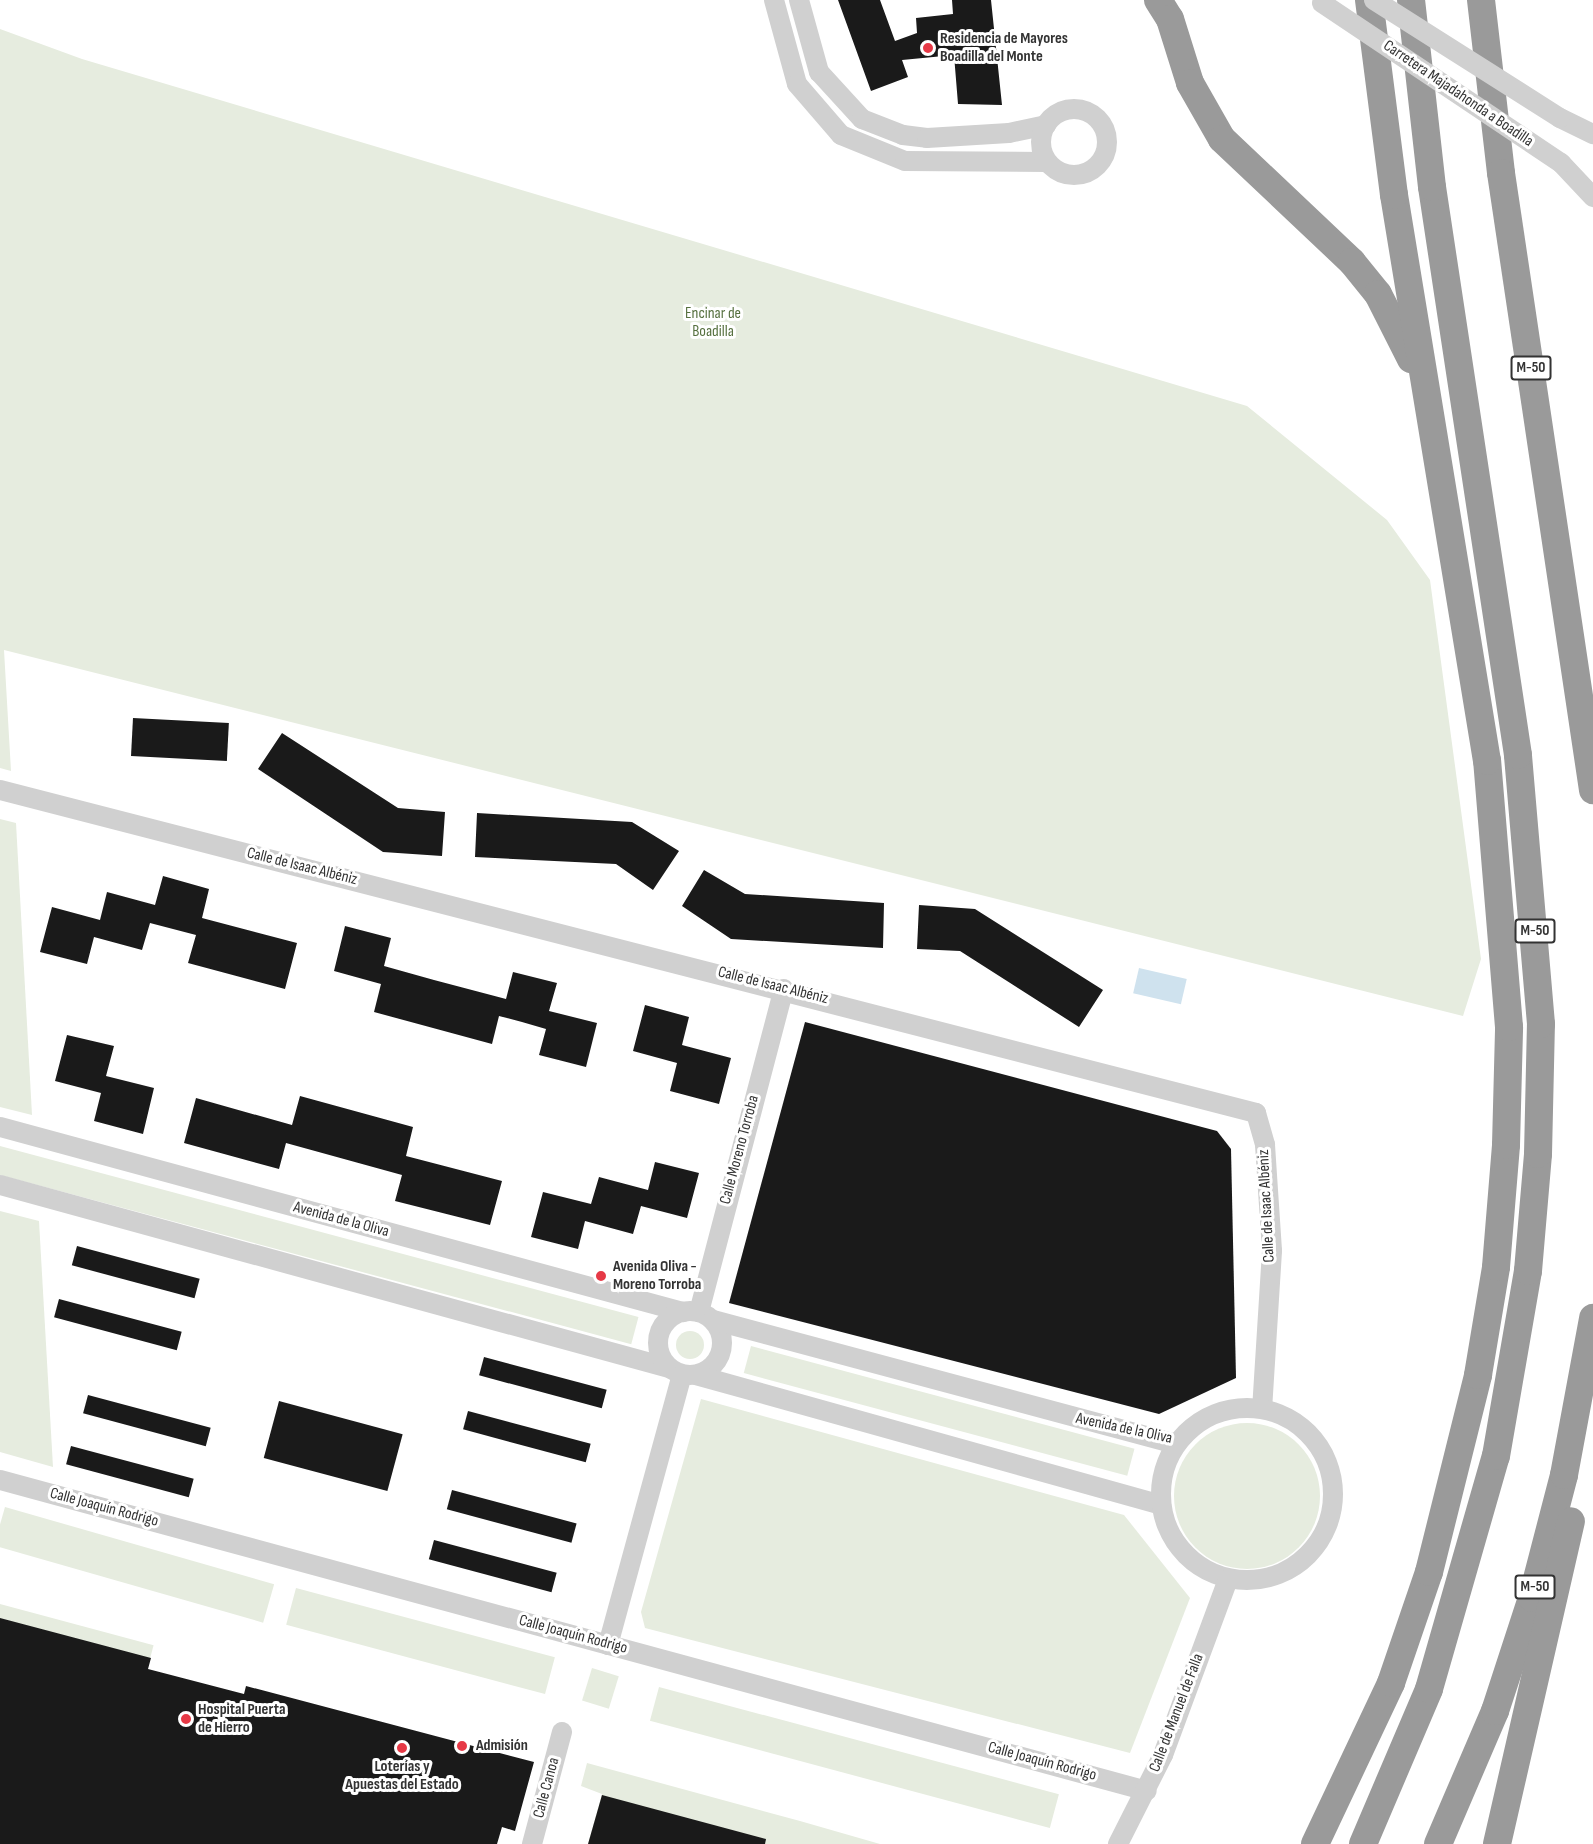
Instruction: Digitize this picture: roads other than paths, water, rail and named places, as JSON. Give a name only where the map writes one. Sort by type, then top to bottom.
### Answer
[{"type":"highway","points":[[1158,0],[1190,83],[1222,139],[1352,262],[1378,294],[1410,359],[1436,441]]},
{"type":"highway","points":[[1316,1844],[1390,1683],[1429,1572],[1478,1375],[1506,1156],[1509,1027],[1501,889],[1487,761],[1394,195],[1369,0]]},
{"type":"highway","name":"M-50","points":[[1363,1844],[1428,1689],[1496,1456],[1528,1271],[1538,1154],[1541,1024],[1518,755],[1432,187],[1411,0]]},
{"type":"highway","name":"M-50","points":[[1481,0],[1501,173],[1590,746],[1593,790]]},
{"type":"highway","name":"M-50","points":[[1438,1844],[1495,1712],[1532,1598],[1564,1475],[1593,1318]]},
{"type":"highway","points":[[1497,1844],[1553,1605],[1593,1399]]},
{"type":"street","points":[[774,0],[797,84],[840,135],[905,161],[1047,162],[1077,176],[1097,167],[1107,147],[1103,126],[1086,111],[1063,111],[1046,125],[1009,133],[927,138],[903,135],[862,119],[819,72],[798,0]]},
{"type":"street","name":"Carretera Majadahonda a Boadilla","points":[[1374,0],[1560,118],[1593,134]]},
{"type":"street","name":"Carretera Majadahonda a Boadilla","points":[[1319,2],[1561,163],[1593,197]]},
{"type":"street","points":[[1046,125],[1041,143],[1047,162]]},
{"type":"street","name":"Calle de Isaac Albéniz","points":[[0,790],[784,989],[1256,1113],[1265,1145],[1272,1251],[1262,1409]]},
{"type":"street","name":"Calle Moreno Torroba","points":[[698,1314],[784,989]]},
{"type":"street","name":"Avenida de la Oliva","points":[[0,1127],[1176,1444],[1214,1414],[1262,1409],[1288,1418],[1326,1458],[1333,1484],[1332,1512],[1323,1537],[1298,1564],[1255,1581],[1228,1579]]},
{"type":"street","points":[[0,1185],[1161,1505]]},
{"type":"street","points":[[698,1314],[722,1335],[722,1353],[712,1368],[682,1373],[659,1353],[658,1335],[667,1320],[698,1314]]},
{"type":"street","points":[[608,1645],[682,1373]]},
{"type":"street","points":[[1176,1444],[1166,1463],[1161,1505],[1182,1552],[1228,1579]]},
{"type":"street","name":"Calle Joaquín Rodrigo","points":[[0,1480],[1147,1791]]},
{"type":"street","name":"Calle de Manuel de Falla","points":[[1118,1844],[1147,1791],[1228,1579]]},
{"type":"street","name":"Calle Canoa","points":[[532,1844],[566,1733],[539,1844]]},
{"type":"water","points":[[1139,968],[1187,979],[1181,1004],[1133,993]]},
{"type":"place","name":"Residencia de Mayores Boadilla del Monte","points":[[928,48]]},
{"type":"place","name":"Avenida Oliva - Moreno Torroba","points":[[601,1276]]},
{"type":"place","name":"Hospital Puerta de Hierro","points":[[186,1719]]},
{"type":"place","name":"Admisión","points":[[462,1746]]},
{"type":"place","name":"Loterías y Apuestas del Estado","points":[[402,1748]]},
{"type":"park label","name":"Encinar de Boadilla","points":[[713,323]]}]
